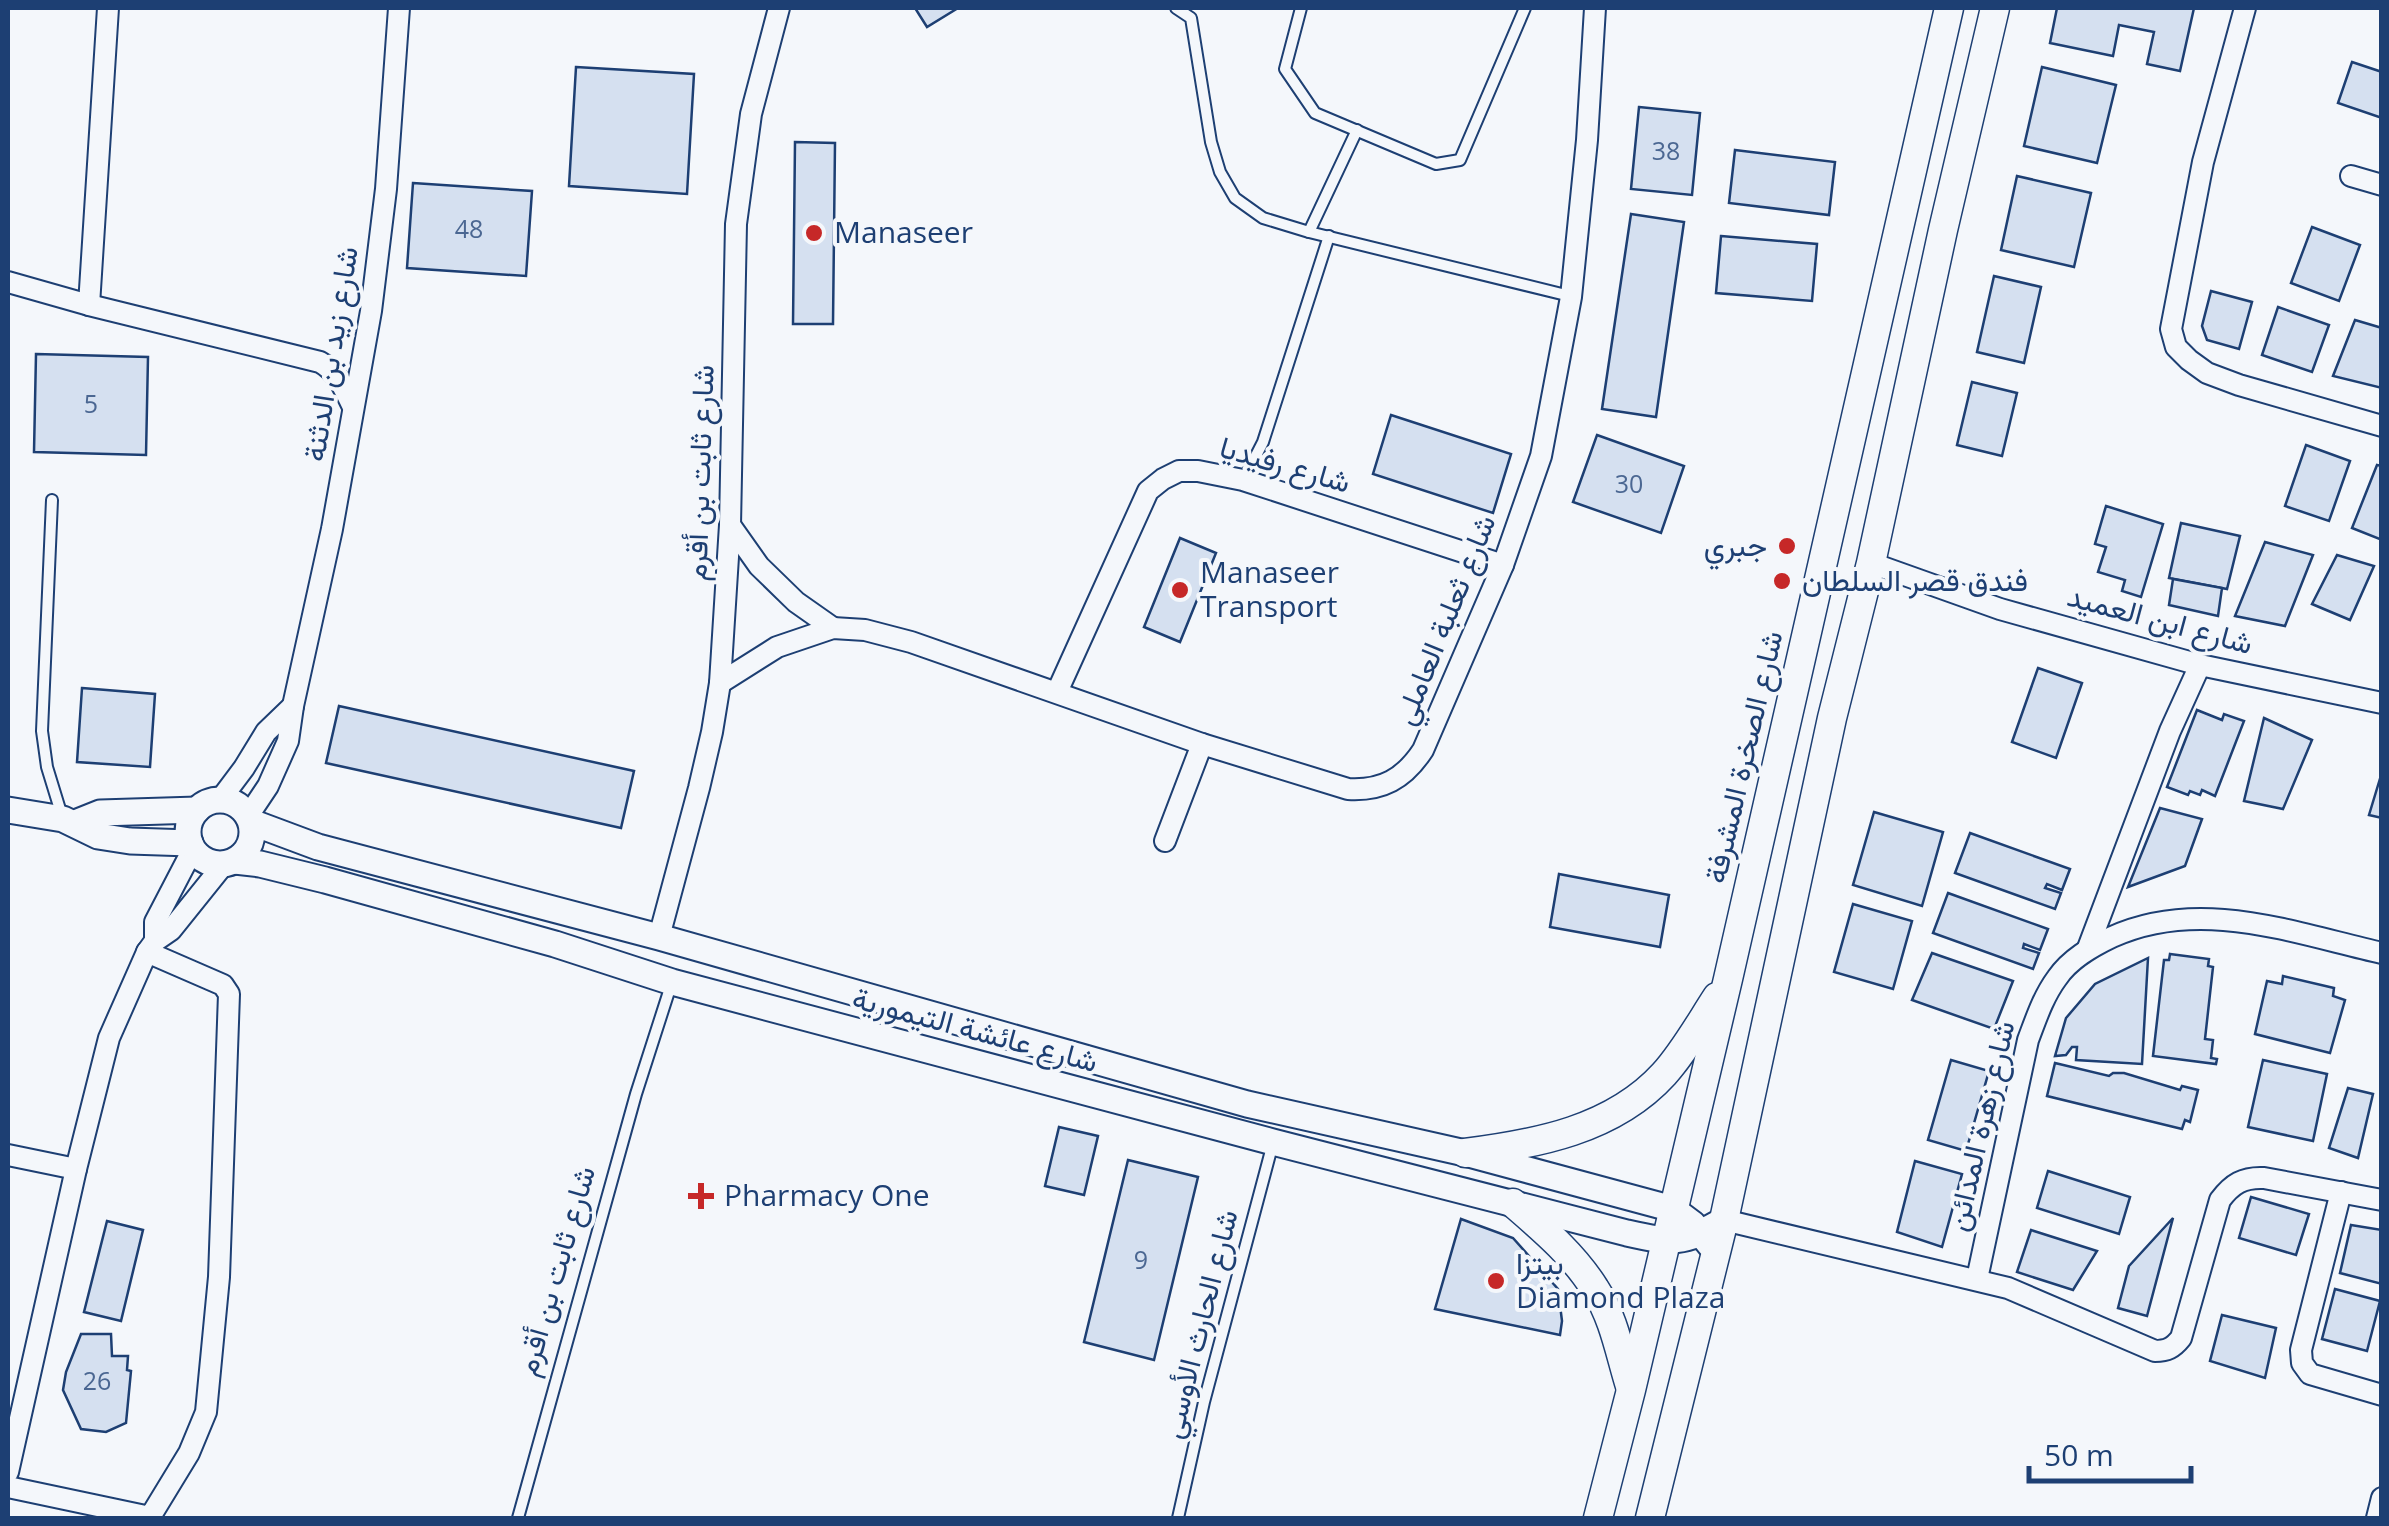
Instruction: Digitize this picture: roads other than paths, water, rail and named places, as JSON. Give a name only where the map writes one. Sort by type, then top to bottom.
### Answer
[{"type":"main road","name":"شارع الصخرة المشرفة","points":[[1598,1518],[1728,979],[1949,8]]},
{"type":"main road","points":[[1650,1518],[1995,8]]},
{"type":"main road","points":[[1465,1153],[1567,1133],[1606,1118],[1639,1098],[1664,1074],[1728,979]]},
{"type":"main road","points":[[1512,1203],[1558,1243],[1596,1290],[1612,1324],[1630,1390]]},
{"type":"street","points":[[88,305],[108,8]]},
{"type":"street","name":"شارع زيد بن الدثنة","points":[[249,819],[288,742],[332,529],[372,311],[399,8]]},
{"type":"street","name":"شارع ثابت بن أقرم","points":[[659,938],[703,769],[720,683],[730,525],[736,224],[752,114],[779,8]]},
{"type":"street","name":"شارع ثعلبة العاملي","points":[[720,683],[776,647],[833,628],[865,630],[1348,789],[1369,790],[1413,766],[1424,750],[1503,565],[1541,456],[1571,297],[1595,8]]},
{"type":"street","points":[[2245,8],[2203,162],[2172,329],[2176,347],[2208,373],[2239,385],[2382,426]]},
{"type":"street","points":[[2351,176],[2382,186]]},
{"type":"street","points":[[8,282],[320,362],[338,377],[353,407]]},
{"type":"street","name":"شارع رفيديا","points":[[1057,692],[1148,491],[1178,472],[1198,471],[1244,480],[1503,565]]},
{"type":"street","name":"شارع ثعلبة العاملي","points":[[730,525],[759,566],[796,602],[833,628]]},
{"type":"street","name":"شارع ابن العميد","points":[[1871,563],[2000,609],[2200,665],[2382,703]]},
{"type":"street","points":[[2088,948],[2170,731],[2200,665]]},
{"type":"street","points":[[229,862],[212,863],[201,858],[191,846],[191,820],[244,768],[266,732],[293,706]]},
{"type":"street","points":[[1164,841],[1202,744]]},
{"type":"street","points":[[69,821],[100,812],[236,804],[249,819],[252,837],[246,851],[229,862],[171,930],[151,947]]},
{"type":"street","points":[[8,810],[69,821],[98,836],[191,846]]},
{"type":"street","name":"شارع عائشة التيمورية","points":[[249,819],[318,847],[659,938],[1247,1104],[1465,1153],[1673,1209],[1714,1236]]},
{"type":"street","points":[[8,1472],[109,1038],[151,947],[155,922],[191,846]]},
{"type":"street","name":"شارع عائشة التيمورية","points":[[229,862],[260,864],[325,880],[555,944],[672,982],[1666,1242],[1714,1236]]},
{"type":"street","name":"شارع زهرة المدائن","points":[[1976,1279],[2028,1040],[2058,975],[2088,948],[2147,924],[2178,918],[2221,918],[2382,953]]},
{"type":"street","points":[[8,1486],[150,1518],[188,1454],[206,1412],[219,1277],[230,994],[223,984],[151,947]]},
{"type":"street","points":[[8,1155],[76,1169]]},
{"type":"street","name":"شارع زهرة المدائن","points":[[1714,1236],[1976,1279],[2038,1299],[2155,1352],[2175,1346],[2181,1338],[2220,1200],[2238,1182],[2250,1177],[2382,1200]]},
{"type":"street","points":[[2341,1192],[2301,1350],[2302,1362],[2310,1374],[2382,1395]]},
{"type":"street","points":[[2377,1518],[2382,1498]]},
{"type":"lane","points":[[1176,8],[1191,18],[1212,142],[1220,172],[1234,198],[1262,218],[1309,232],[1571,297]]},
{"type":"lane","points":[[1301,8],[1285,69],[1315,114],[1436,164],[1460,160],[1525,8]]},
{"type":"lane","points":[[1309,232],[1357,130]]},
{"type":"lane","points":[[1244,480],[1263,442],[1328,236]]},
{"type":"lane","points":[[52,500],[42,731],[47,766],[69,821]]},
{"type":"lane","name":"شارع ثابت بن أقرم","points":[[518,1518],[636,1094],[672,982]]},
{"type":"lane","name":"شارع الحارث الأوسي","points":[[1178,1518],[1204,1402],[1273,1142]]},
{"type":"place","name":"Manaseer","points":[[814,233]]},
{"type":"place","name":"جبري","points":[[1787,546]]},
{"type":"place","name":"فندق قصر السلطان","points":[[1782,581]]},
{"type":"place","name":"Manaseer Transport","points":[[1180,590]]},
{"type":"place","name":"Pharmacy One","points":[[701,1196]]},
{"type":"place","name":"بيتزا Diamond Plaza","points":[[1496,1281]]}]
